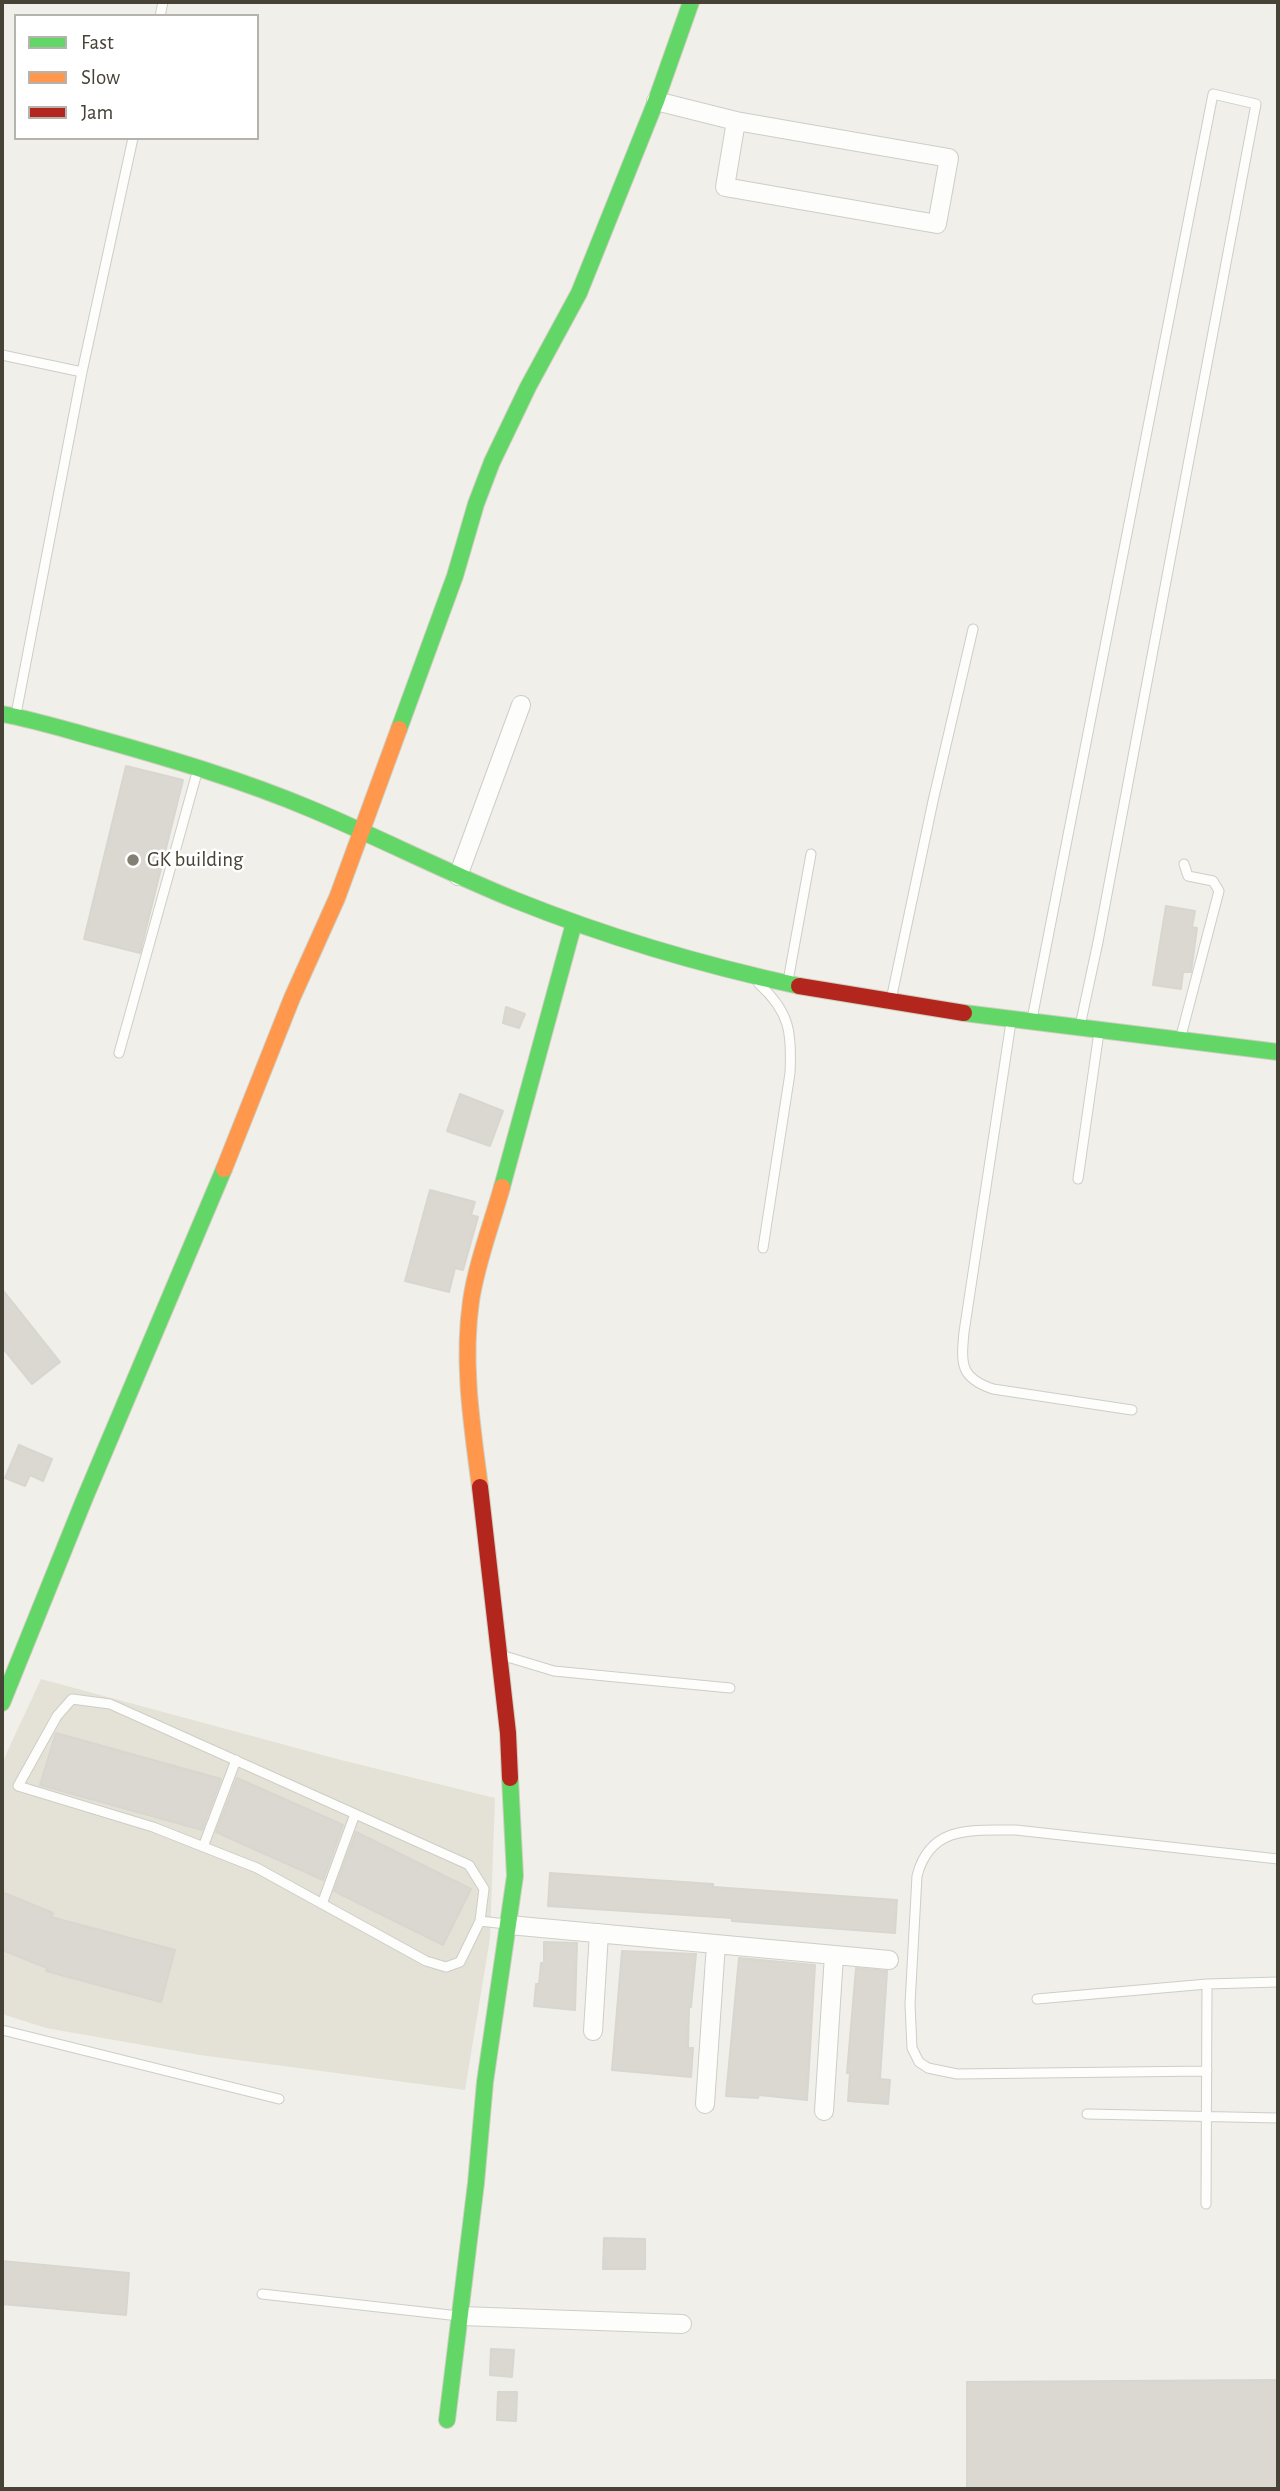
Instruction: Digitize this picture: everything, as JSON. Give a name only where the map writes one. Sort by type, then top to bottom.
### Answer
[{"type":"street","points":[[2,1703],[363,832],[455,576],[476,504],[492,462],[528,387],[579,293],[656,101],[691,2]]},
{"type":"street","points":[[656,101],[736,121],[949,158],[937,224],[724,187],[736,121]]},
{"type":"street","points":[[458,876],[521,705]]},
{"type":"street","points":[[9,715],[199,768],[307,807],[458,876],[574,923],[666,953],[750,976],[1011,1020],[1181,1038],[1278,1052]]},
{"type":"street","points":[[447,2420],[461,2316],[485,2082],[514,1877],[508,1734],[469,1396],[467,1344],[471,1299],[574,923]]},
{"type":"street","points":[[509,1925],[889,1960]]},
{"type":"street","points":[[593,2031],[599,1933]]},
{"type":"street","points":[[705,2104],[716,1944]]},
{"type":"street","points":[[824,2111],[834,1955]]},
{"type":"street","points":[[461,2316],[682,2324]]},
{"type":"lane","points":[[1031,1022],[1213,94],[1256,104],[1079,1027]]},
{"type":"lane","points":[[9,715],[133,140]]},
{"type":"lane","points":[[2,355],[82,372]]},
{"type":"lane","points":[[890,1001],[973,629]]},
{"type":"lane","points":[[119,1053],[199,768]]},
{"type":"lane","points":[[787,982],[811,854]]},
{"type":"lane","points":[[1181,1038],[1219,891],[1213,881],[1188,876],[1184,864]]},
{"type":"lane","points":[[750,976],[775,998],[786,1017],[792,1044],[790,1073],[763,1248]]},
{"type":"lane","points":[[1011,1020],[969,1295],[963,1367],[975,1383],[993,1389],[1132,1410]]},
{"type":"lane","points":[[1078,1178],[1099,1031]]},
{"type":"lane","points":[[499,1654],[554,1671],[730,1688]]},
{"type":"lane","points":[[72,1699],[110,1704],[236,1760],[469,1865],[484,1889],[480,1921],[460,1962],[446,1967],[426,1961],[257,1868],[153,1827],[18,1786],[57,1716],[72,1699]]},
{"type":"lane","points":[[203,1847],[236,1760]]},
{"type":"lane","points":[[322,1904],[355,1814]]},
{"type":"lane","points":[[1207,2071],[957,2074],[928,2068],[919,2062],[912,2048],[910,2017],[917,1876],[921,1859],[935,1843],[952,1834],[978,1830],[1016,1830],[1278,1859]]},
{"type":"lane","points":[[480,1921],[509,1925]]},
{"type":"lane","points":[[1037,1999],[1207,1984],[1278,1982]]},
{"type":"lane","points":[[1206,2204],[1207,1984]]},
{"type":"lane","points":[[2,2030],[279,2099]]},
{"type":"lane","points":[[1087,2114],[1278,2118]]},
{"type":"lane","points":[[262,2294],[461,2316]]},
{"type":"shaded area","points":[[41,1679],[341,1760],[495,1798],[490,1938],[465,2090],[200,2055],[46,2028],[2,2014],[2,1763]]},
{"type":"building","name":"GK building","points":[[126,766],[183,780],[140,953],[84,939]]},
{"type":"building","points":[[1166,906],[1195,911],[1192,927],[1197,928],[1191,972],[1183,972],[1181,989],[1153,985]]},
{"type":"building","points":[[506,1007],[525,1014],[519,1028],[503,1023]]},
{"type":"building","points":[[460,1094],[503,1111],[490,1146],[447,1131]]},
{"type":"building","points":[[430,1190],[475,1202],[471,1215],[478,1217],[463,1270],[455,1268],[449,1292],[405,1281]]},
{"type":"building","points":[[2,1289],[60,1362],[32,1384],[2,1347]]},
{"type":"building","points":[[19,1445],[52,1459],[43,1481],[30,1475],[25,1486],[5,1478]]},
{"type":"building","points":[[56,1733],[221,1779],[202,1830],[40,1785]]},
{"type":"building","points":[[237,1778],[343,1825],[323,1880],[216,1832]]},
{"type":"building","points":[[356,1832],[471,1889],[443,1945],[334,1891]]},
{"type":"building","points":[[550,1873],[897,1900],[895,1933],[732,1921],[732,1918],[548,1906]]},
{"type":"building","points":[[2,1892],[53,1913],[51,1917],[175,1950],[161,2002],[46,1971],[47,1968],[2,1950]]},
{"type":"building","points":[[544,1942],[577,1943],[575,2010],[534,2006],[536,1984],[539,1984],[541,1963],[544,1963]]},
{"type":"building","points":[[622,1951],[696,1954],[689,2007],[688,2048],[693,2048],[691,2077],[612,2070]]},
{"type":"building","points":[[739,1958],[815,1965],[807,2100],[759,2095],[758,2098],[726,2096]]},
{"type":"building","points":[[856,1968],[887,1971],[880,2079],[890,2080],[888,2104],[848,2101],[850,2073],[847,2073]]},
{"type":"building","points":[[604,2238],[645,2239],[645,2269],[603,2269]]},
{"type":"building","points":[[2,2261],[129,2273],[126,2315],[2,2304]]},
{"type":"building","points":[[491,2349],[514,2350],[512,2377],[490,2375]]},
{"type":"building","points":[[1278,2380],[1278,2489],[967,2489],[967,2382]]},
{"type":"building","points":[[498,2392],[517,2392],[516,2421],[497,2420]]},
{"type":"traffic: fast","points":[[399,729],[455,576],[476,504],[492,462],[528,387],[579,293],[656,101],[691,2]]},
{"type":"traffic: fast","points":[[2,714],[100,739],[233,779],[311,809],[489,889],[585,926],[655,949],[799,986]]},
{"type":"traffic: fast","points":[[502,1187],[574,923]]},
{"type":"traffic: fast","points":[[964,1013],[1278,1052]]},
{"type":"traffic: fast","points":[[2,1703],[84,1500],[224,1169]]},
{"type":"traffic: fast","points":[[447,2420],[476,2183],[485,2082],[515,1876],[510,1778]]},
{"type":"traffic: slow","points":[[224,1169],[292,998],[337,898],[399,729]]},
{"type":"traffic: slow","points":[[480,1487],[469,1394],[468,1324],[477,1273],[502,1187]]},
{"type":"traffic: jam","points":[[799,986],[964,1013]]},
{"type":"traffic: jam","points":[[480,1487],[508,1733],[510,1778]]},
{"type":"place","name":"GK building","points":[[133,860]]}]
